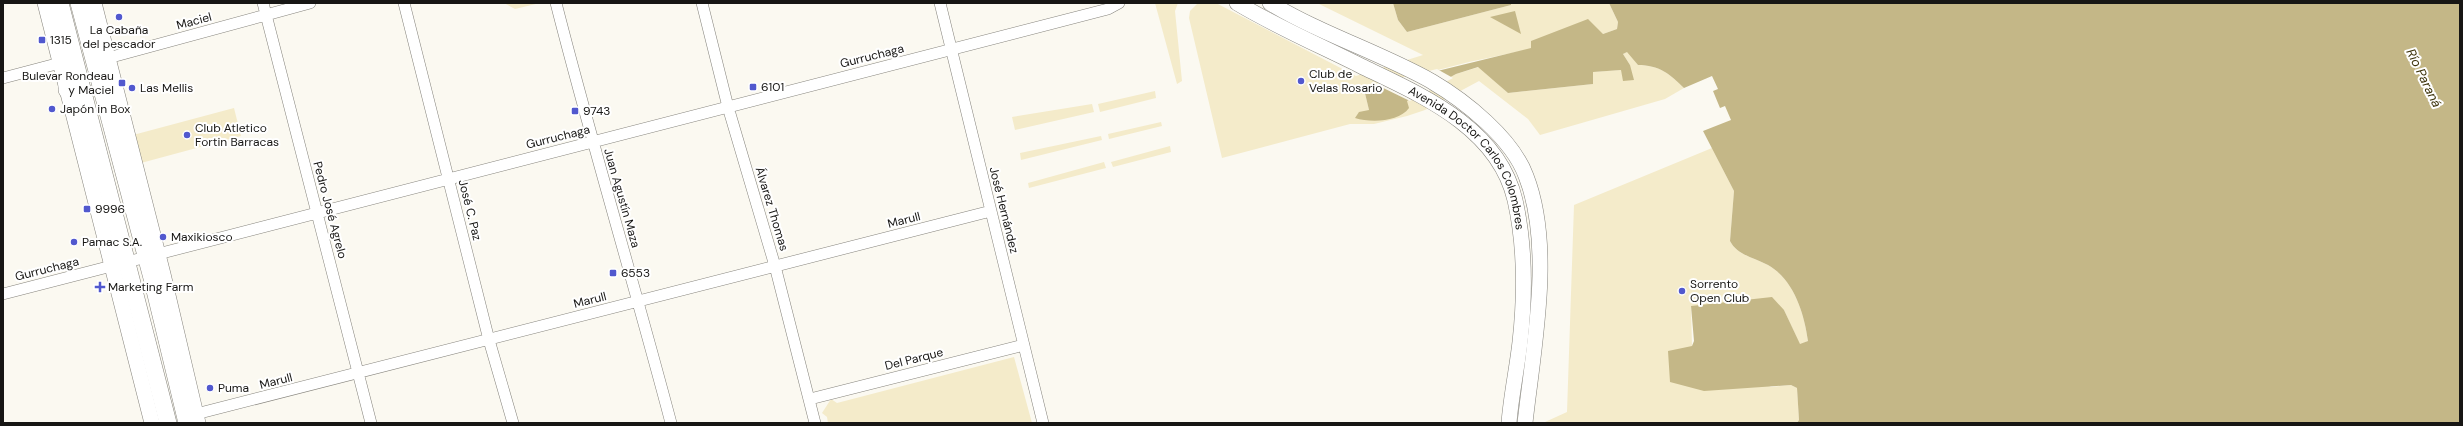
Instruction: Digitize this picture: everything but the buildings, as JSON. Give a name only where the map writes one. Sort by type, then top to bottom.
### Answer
[{"type":"main road","points":[[45,3],[67,90],[168,423]]},
{"type":"main road","points":[[60,3],[119,264],[152,423]]},
{"type":"main road","points":[[79,3],[152,255]]},
{"type":"main road","points":[[94,3],[108,58],[152,255],[193,418]]},
{"type":"main road","name":"Avenida Doctor Carlos Colombres","points":[[1237,3],[1287,30],[1426,97],[1464,125],[1486,146],[1502,167],[1515,200],[1521,249],[1520,340],[1509,416]]},
{"type":"main road","name":"Avenida Doctor Carlos Colombres","points":[[1270,3],[1446,90],[1484,120],[1518,161],[1526,176],[1531,192],[1539,246],[1535,340],[1526,417]]},
{"type":"main road","points":[[67,90],[68,34]]},
{"type":"main road","points":[[160,393],[161,423]]},
{"type":"street","name":"Pedro José Agrelo","points":[[263,3],[371,423]]},
{"type":"street","name":"Maciel","points":[[108,58],[310,3]]},
{"type":"street","name":"José C. Paz","points":[[404,3],[489,340],[513,423]]},
{"type":"street","name":"Juan Agustín Maza","points":[[556,3],[592,142],[639,302],[670,423]]},
{"type":"street","name":"Álvarez Thomas","points":[[702,3],[728,107],[776,266],[815,423]]},
{"type":"street","name":"José Hernández","points":[[940,3],[1043,423]]},
{"type":"street","name":"Gurruchaga","points":[[3,294],[1108,9],[1119,3]]},
{"type":"street","points":[[3,78],[60,63]]},
{"type":"street","name":"Marull","points":[[193,418],[991,211]]},
{"type":"street","name":"Del Parque","points":[[810,399],[1024,345]]},
{"type":"shaded area","points":[[504,3],[540,3],[515,9]]},
{"type":"shaded area","points":[[1155,3],[1178,3],[1175,11],[1182,81],[1177,84]]},
{"type":"shaded area","name":"Club de Velas Rosario","points":[[1198,3],[1216,3],[1356,76],[1423,55],[1317,3],[1393,3],[1398,20],[1407,32],[1511,5],[1511,3],[1609,3],[1618,22],[1617,29],[1603,34],[1469,62],[1364,89],[1369,110],[1407,101],[1456,74],[1479,67],[1508,93],[1593,84],[1592,72],[1621,70],[1630,65],[1623,54],[1628,51],[1638,65],[1645,65],[1664,71],[1684,88],[1665,99],[1540,135],[1528,119],[1479,81],[1425,110],[1407,116],[1374,124],[1350,124],[1222,158],[1189,18],[1190,11]]},
{"type":"shaded area","points":[[1155,91],[1156,98],[1100,112],[1098,104]]},
{"type":"shaded area","points":[[1092,104],[1094,112],[1015,130],[1012,117]]},
{"type":"shaded area","name":"Club Atletico Fortin Barracas","points":[[234,108],[241,136],[141,163],[133,135]]},
{"type":"shaded area","points":[[1161,122],[1162,126],[1109,139],[1108,134]]},
{"type":"shaded area","points":[[1101,136],[1102,140],[1021,160],[1020,153]]},
{"type":"shaded area","points":[[1170,146],[1171,152],[1113,167],[1111,162]]},
{"type":"shaded area","name":"Sorrento Open Club","points":[[1712,148],[1734,191],[1730,241],[1737,250],[1768,265],[1785,279],[1796,298],[1804,319],[1808,341],[1800,345],[1784,310],[1691,306],[1692,346],[1771,387],[1791,385],[1797,388],[1799,420],[1797,423],[1531,423],[1545,422],[1567,412],[1574,205]]},
{"type":"shaded area","points":[[1104,162],[1106,168],[1029,188],[1028,183]]},
{"type":"shaded area","points":[[1014,357],[1032,423],[828,423],[827,417],[822,413],[831,399],[837,403]]},
{"type":"water","points":[[1393,3],[1511,3],[1511,5],[1407,32],[1398,20]]},
{"type":"water","name":"Río Paraná","points":[[1609,3],[2460,3],[2460,423],[1797,423],[1799,420],[1797,388],[1791,385],[1704,391],[1670,382],[1668,351],[1692,346],[1694,341],[1691,306],[1772,297],[1784,310],[1800,344],[1808,341],[1804,319],[1796,298],[1785,279],[1768,265],[1737,250],[1730,241],[1734,191],[1703,131],[1731,120],[1725,106],[1720,108],[1713,91],[1718,89],[1712,76],[1684,88],[1664,71],[1645,65],[1638,65],[1627,52],[1623,54],[1630,65],[1634,80],[1623,81],[1621,70],[1593,72],[1593,84],[1508,93],[1478,67],[1456,74],[1407,101],[1409,108],[1404,113],[1392,119],[1369,121],[1355,118],[1359,112],[1369,110],[1364,89],[1531,48],[1531,41],[1588,19],[1603,34],[1617,29],[1618,22]]},
{"type":"water","points":[[1515,11],[1521,34],[1490,17]]},
{"type":"pier","points":[[1437,69],[1453,78],[1410,101],[1375,84]]},
{"type":"place","name":"La Cabaña del pescador","points":[[119,17]]},
{"type":"place","name":"1315","points":[[42,40]]},
{"type":"place","name":"Club de Velas Rosario","points":[[1301,81]]},
{"type":"place","name":"Bulevar Rondeau y Maciel","points":[[122,83]]},
{"type":"place","name":"6101","points":[[753,87]]},
{"type":"place","name":"Las Mellis","points":[[132,88]]},
{"type":"place","name":"Japón in Box","points":[[52,109]]},
{"type":"place","name":"9743","points":[[575,111]]},
{"type":"place","name":"Club Atletico Fortin Barracas","points":[[187,135]]},
{"type":"place","name":"9996","points":[[87,209]]},
{"type":"place","name":"Maxikiosco","points":[[163,237]]},
{"type":"place","name":"Pamac S.A.","points":[[74,242]]},
{"type":"place","name":"6553","points":[[613,273]]},
{"type":"place","name":"Marketing Farm","points":[[100,287]]},
{"type":"place","name":"Sorrento Open Club","points":[[1682,291]]},
{"type":"place","name":"Puma","points":[[210,388]]}]
